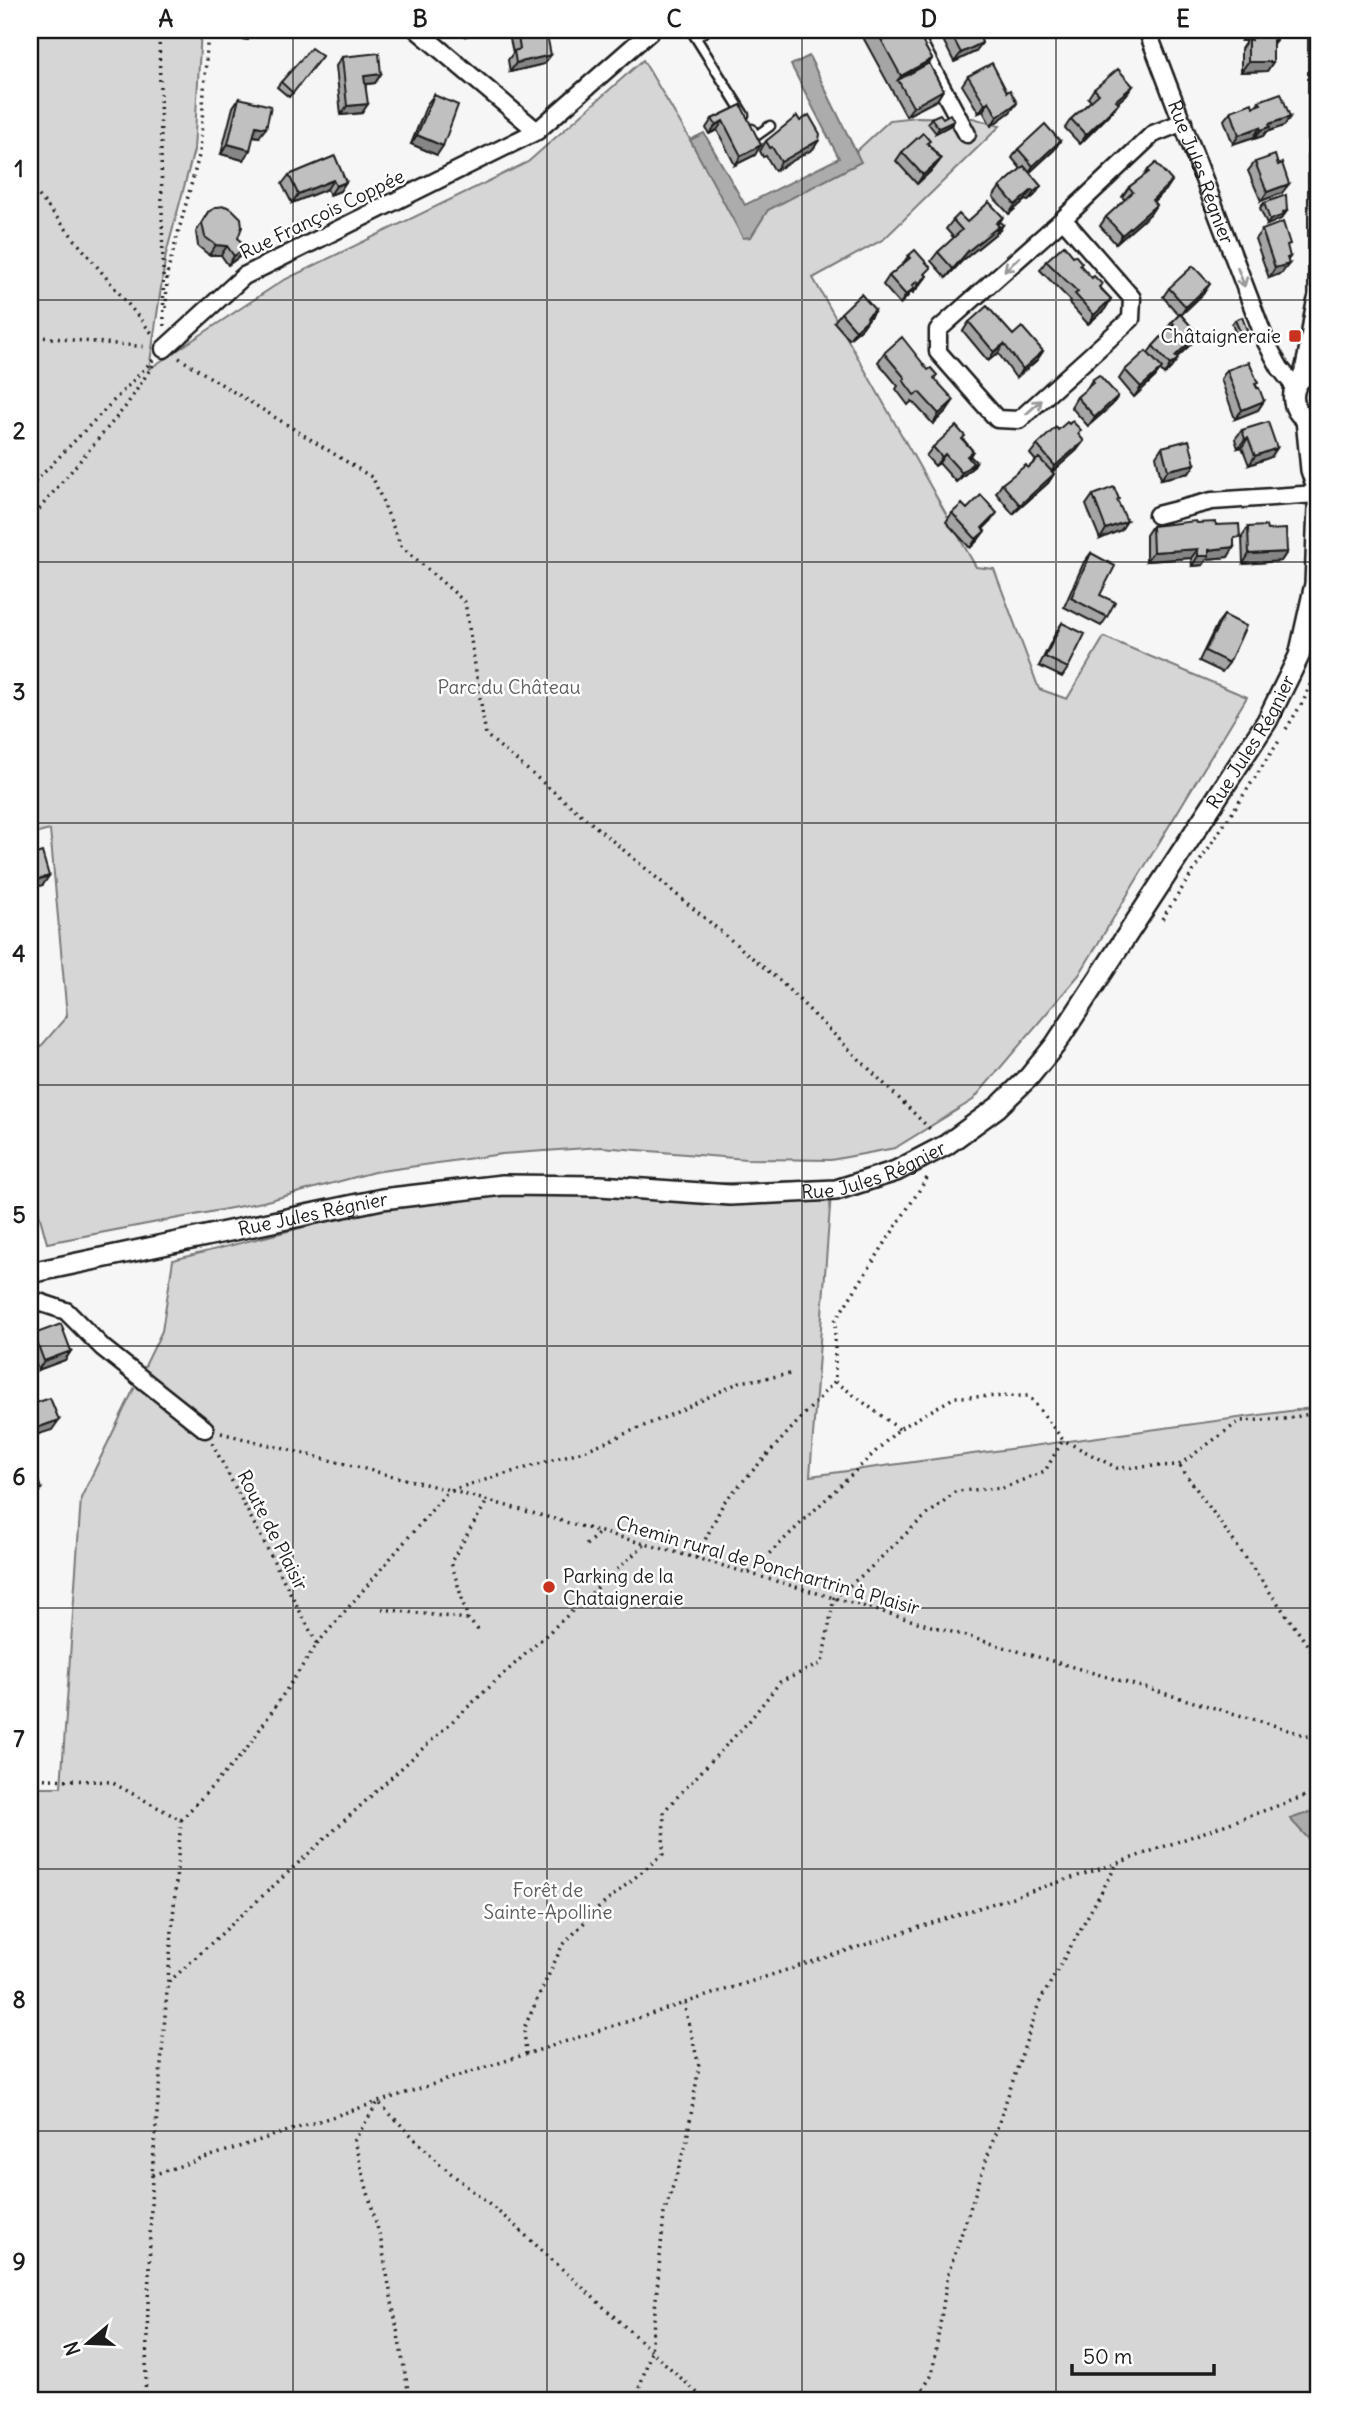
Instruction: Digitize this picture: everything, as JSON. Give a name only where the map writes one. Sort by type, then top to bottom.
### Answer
[{"type":"street","points":[[417,30],[537,131]]},
{"type":"street","name":"Rue François Coppée","points":[[164,349],[244,276],[537,131],[652,30]]},
{"type":"street","points":[[911,30],[967,134]]},
{"type":"street","name":"Rue Jules Régnier","points":[[30,1273],[382,1199],[503,1185],[600,1186],[730,1195],[836,1190],[896,1171],[946,1145],[999,1107],[1029,1077],[1055,1045],[1267,721],[1300,656],[1315,584],[1318,488],[1311,470],[1312,421],[1295,405],[1306,377],[1280,368],[1266,342],[1147,30]]},
{"type":"street","points":[[1306,377],[1312,316],[1319,297],[1319,30]]},
{"type":"street","points":[[1063,219],[1132,298],[1131,319],[1019,420],[997,419],[938,352],[938,330],[1063,219],[1153,134],[1183,122]]},
{"type":"street","points":[[1157,515],[1212,501],[1318,488]]},
{"type":"street","points":[[30,1299],[66,1311],[103,1348],[205,1429]]},
{"type":"lane","points":[[707,30],[694,33],[756,136],[770,126]]},
{"type":"path","points":[[30,487],[164,349],[159,30]]},
{"type":"path","points":[[30,520],[125,406],[164,349],[167,274],[200,152],[208,30]]},
{"type":"path","points":[[30,185],[164,349],[373,478],[401,546],[465,602],[486,736],[779,981],[946,1145]]},
{"type":"path","points":[[30,336],[164,349]]},
{"type":"path","points":[[1159,925],[1304,701],[1319,662]]},
{"type":"path","points":[[696,1558],[724,1502],[835,1381],[835,1321],[930,1173],[920,1177]]},
{"type":"path","points":[[145,2401],[152,2175],[181,1820],[246,1750],[317,1644],[449,1490],[586,1450],[675,1413],[740,1382],[791,1374]]},
{"type":"path","points":[[835,1381],[899,1429]]},
{"type":"path","points":[[749,1573],[899,1429],[954,1397],[1029,1396],[1063,1440],[1117,1468],[1180,1465],[1240,1421],[1286,1419],[1319,1412]]},
{"type":"path","name":"Chemin rural de Ponchartrin à Plaisir","points":[[205,1429],[449,1490],[696,1558],[1319,1740]]},
{"type":"path","name":"Route de Plaisir","points":[[205,1429],[317,1644]]},
{"type":"path","points":[[526,2054],[524,2028],[562,1946],[595,1912],[663,1854],[664,1811],[750,1720],[780,1682],[822,1663],[834,1598],[956,1491],[1003,1488],[1045,1471],[1063,1440]]},
{"type":"path","points":[[1180,1465],[1319,1661]]},
{"type":"path","points":[[478,1630],[468,1619],[451,1562],[487,1501]]},
{"type":"path","points":[[586,1545],[600,1532]]},
{"type":"path","points":[[169,1982],[645,1544]]},
{"type":"path","points":[[382,1609],[468,1619]]},
{"type":"path","points":[[30,1779],[111,1782],[181,1820]]},
{"type":"path","points":[[152,2175],[1118,1863],[1319,1791]]},
{"type":"path","points":[[915,2401],[932,2375],[948,2274],[1039,2003],[1118,1863]]},
{"type":"path","points":[[635,2401],[652,2351],[664,2214],[686,2145],[699,2066],[684,2003]]},
{"type":"path","points":[[378,2102],[442,2166],[512,2222],[706,2401]]},
{"type":"path","points":[[378,2102],[354,2141],[381,2241],[410,2401]]},
{"type":"green space","name":"Parc du Château","points":[[30,30],[201,30],[194,150],[166,254],[149,369],[282,281],[528,162],[643,60],[735,215],[847,160],[890,120],[917,117],[973,118],[1000,126],[884,239],[813,278],[976,567],[994,569],[1039,689],[1067,699],[1104,637],[1247,697],[1079,975],[973,1100],[895,1148],[831,1160],[746,1159],[601,1147],[502,1154],[374,1172],[263,1202],[47,1243],[30,1181],[30,1059],[67,1016],[50,830],[30,835]]},
{"type":"green space","name":"Forêt de Sainte-Apolline","points":[[832,1180],[810,1476],[1319,1407],[1319,2401],[30,2401],[30,1787],[61,1787],[81,1498],[162,1331],[173,1260],[419,1198],[563,1188]]},
{"type":"shaded area","points":[[809,56],[861,162],[768,210],[751,237],[743,238],[690,140],[704,133],[745,205],[839,158],[791,65]]},
{"type":"shaded area","points":[[1319,1809],[1319,1850],[1290,1819]]},
{"type":"building","points":[[237,30],[251,30],[251,35],[237,34]]},
{"type":"building","points":[[517,30],[546,30],[551,55],[516,63],[514,51],[520,49]]},
{"type":"building","points":[[876,30],[916,30],[932,59],[901,76]]},
{"type":"building","points":[[949,30],[978,30],[982,43],[961,53]]},
{"type":"building","points":[[1248,30],[1276,31],[1276,40],[1273,40],[1273,62],[1248,62],[1248,39],[1251,40],[1251,32]]},
{"type":"building","points":[[311,48],[322,56],[293,93],[281,82]]},
{"type":"building","points":[[379,53],[381,74],[364,76],[368,104],[347,106],[342,57]]},
{"type":"building","points":[[929,63],[943,90],[913,107],[898,80]]},
{"type":"building","points":[[992,63],[1007,92],[1010,90],[1017,103],[997,117],[989,101],[985,104],[968,76]]},
{"type":"building","points":[[1118,69],[1133,86],[1116,100],[1119,103],[1086,135],[1071,119],[1099,94],[1094,89]]},
{"type":"building","points":[[1281,93],[1290,117],[1269,124],[1270,127],[1261,130],[1260,127],[1239,135],[1231,111],[1252,103],[1253,107],[1261,104],[1259,101]]},
{"type":"building","points":[[434,95],[458,105],[443,146],[417,135]]},
{"type":"building","points":[[239,98],[271,106],[266,128],[256,126],[250,150],[228,144]]},
{"type":"building","points":[[741,105],[761,145],[741,156],[723,121],[716,125],[712,119]]},
{"type":"building","points":[[940,114],[943,118],[950,114],[954,121],[939,128],[931,118]]},
{"type":"building","points":[[809,115],[820,134],[819,140],[781,162],[766,141],[797,116],[800,121]]},
{"type":"building","points":[[1045,124],[1060,141],[1033,166],[1018,149]]},
{"type":"building","points":[[923,133],[930,141],[927,143],[941,159],[923,175],[902,152]]},
{"type":"building","points":[[1275,155],[1278,165],[1282,163],[1289,184],[1267,192],[1255,162]]},
{"type":"building","points":[[335,156],[346,182],[336,186],[333,180],[298,194],[289,175]]},
{"type":"building","points":[[1156,163],[1172,181],[1152,200],[1156,205],[1122,235],[1106,217],[1133,192],[1129,187]]},
{"type":"building","points":[[1024,166],[1041,186],[1015,205],[1000,187]]},
{"type":"building","points":[[1286,195],[1287,211],[1283,212],[1284,215],[1270,220],[1264,203]]},
{"type":"building","points":[[989,202],[1003,217],[996,223],[999,226],[968,251],[953,269],[938,252],[962,230],[953,220],[959,214],[967,222]]},
{"type":"building","points":[[225,206],[241,218],[242,227],[238,238],[245,248],[234,256],[227,246],[216,245],[205,237],[202,223],[208,212]]},
{"type":"building","points":[[1283,222],[1290,244],[1287,245],[1289,264],[1275,268],[1262,230]]},
{"type":"building","points":[[1064,245],[1092,278],[1094,276],[1102,284],[1099,287],[1111,299],[1094,315],[1075,294],[1078,292],[1046,261]]},
{"type":"building","points":[[915,250],[931,268],[925,274],[927,276],[919,283],[917,281],[906,295],[889,276],[910,258],[908,256]]},
{"type":"building","points":[[1193,266],[1210,284],[1186,307],[1169,288]]},
{"type":"building","points":[[861,294],[875,310],[856,330],[841,313]]},
{"type":"building","points":[[987,306],[1013,335],[1022,327],[1043,351],[1023,369],[1004,344],[994,352],[969,322]]},
{"type":"building","points":[[1180,314],[1198,334],[1175,356],[1178,359],[1170,365],[1153,346]]},
{"type":"building","points":[[1242,317],[1248,333],[1242,336],[1235,320]]},
{"type":"building","points":[[902,337],[928,370],[931,368],[937,375],[934,378],[954,400],[939,414],[919,392],[914,395],[903,380],[905,378],[884,353]]},
{"type":"building","points":[[1146,351],[1162,368],[1141,387],[1125,370]]},
{"type":"building","points":[[1249,362],[1258,383],[1255,384],[1264,401],[1242,410],[1227,370]]},
{"type":"building","points":[[1099,375],[1118,396],[1095,417],[1077,397]]},
{"type":"building","points":[[1072,421],[1081,430],[1078,434],[1084,441],[1055,466],[1037,445],[1056,427],[1058,430]]},
{"type":"building","points":[[1268,422],[1277,448],[1255,456],[1242,430]]},
{"type":"building","points":[[956,426],[965,436],[962,439],[973,451],[967,456],[973,463],[962,473],[945,454],[942,457],[933,447]]},
{"type":"building","points":[[1189,440],[1195,464],[1168,470],[1162,447]]},
{"type":"building","points":[[1039,458],[1054,474],[1020,505],[1002,484]]},
{"type":"building","points":[[1114,487],[1127,521],[1106,529],[1093,495]]},
{"type":"building","points":[[981,495],[997,513],[982,528],[985,531],[976,539],[952,513],[962,504],[967,509]]},
{"type":"building","points":[[1196,521],[1216,522],[1216,525],[1239,524],[1240,537],[1234,538],[1234,547],[1209,550],[1209,556],[1198,556],[1198,549],[1153,552],[1152,526]]},
{"type":"building","points":[[1266,526],[1267,530],[1286,529],[1287,552],[1249,554],[1248,527]]},
{"type":"building","points":[[1091,553],[1115,566],[1100,595],[1115,602],[1107,617],[1071,598]]},
{"type":"building","points":[[1224,615],[1246,626],[1229,663],[1205,651]]},
{"type":"building","points":[[1062,623],[1085,634],[1068,668],[1045,657]]},
{"type":"building","points":[[42,852],[49,876],[30,882],[30,856]]},
{"type":"building","points":[[61,1324],[71,1351],[44,1361],[34,1334]]},
{"type":"building","points":[[50,1398],[59,1420],[31,1430],[30,1405]]},
{"type":"building","points":[[33,1466],[41,1489],[30,1493],[30,1467]]},
{"type":"place","name":"Châtaigneraie","points":[[1295,336]]},
{"type":"place","name":"Parking de la Chataigneraie","points":[[549,1587]]}]
